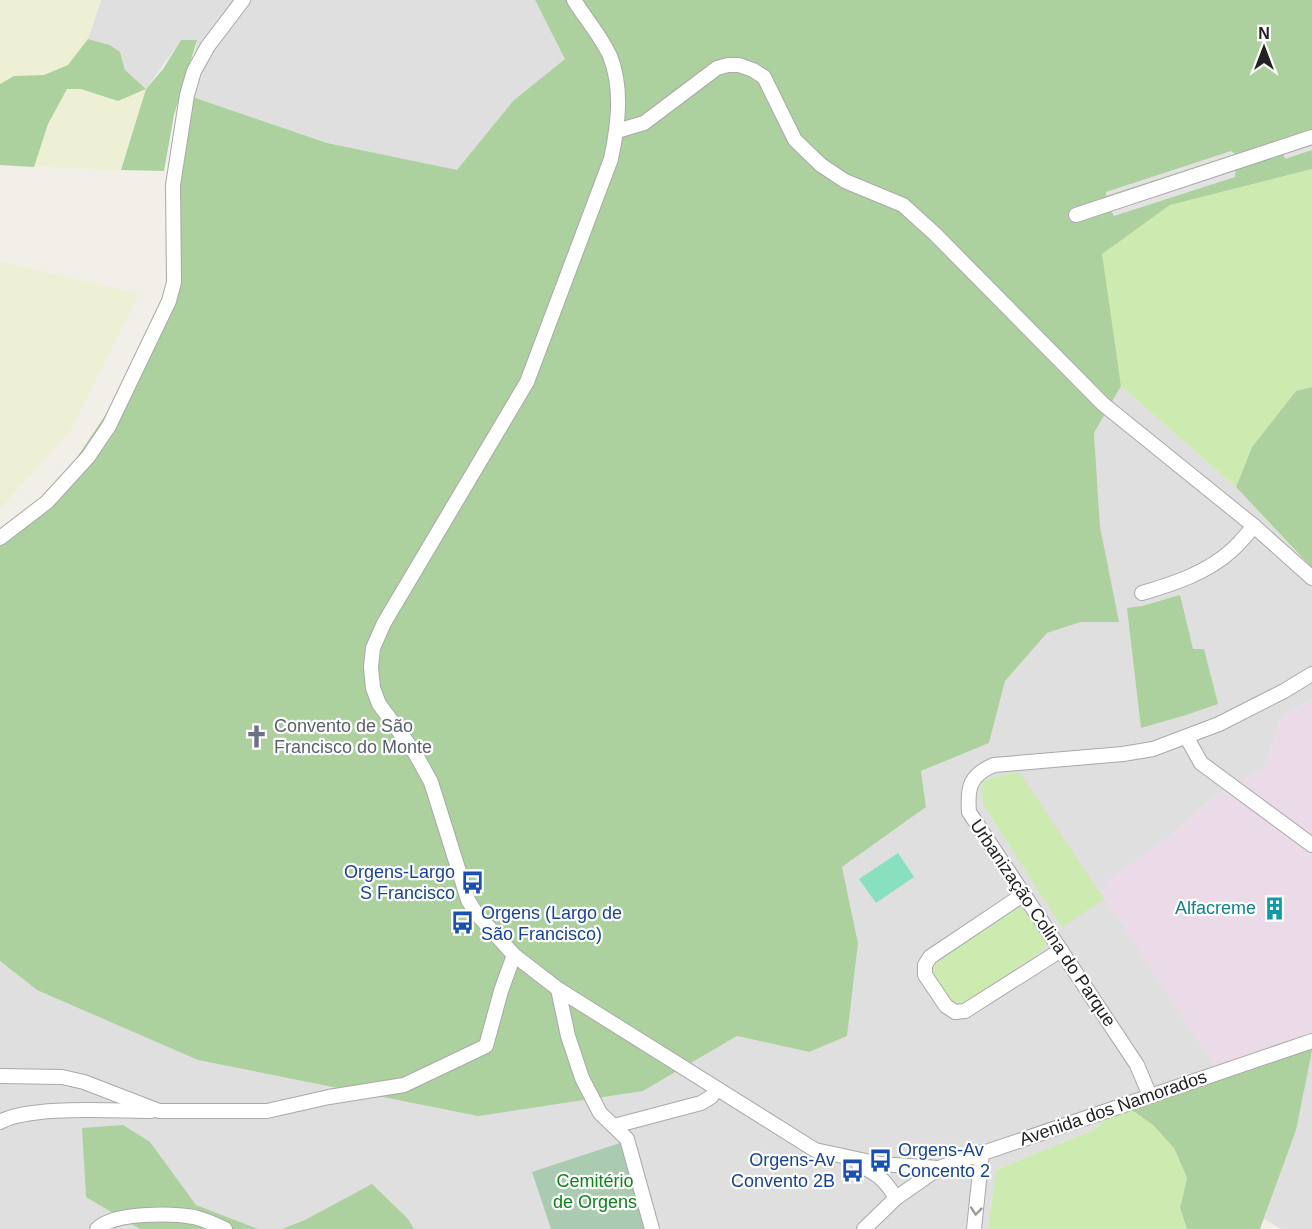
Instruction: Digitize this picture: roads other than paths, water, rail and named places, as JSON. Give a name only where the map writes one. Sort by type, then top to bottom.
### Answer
[{"type":"street","points":[[0,538],[47,502],[88,457],[109,426],[169,301],[174,282],[173,185],[187,95],[194,71],[208,46],[243,0]]},
{"type":"street","points":[[574,0],[609,55],[616,78],[617,131],[611,159],[526,382],[384,623],[373,648],[371,667],[373,688],[379,704],[415,753],[431,782],[468,900],[476,913],[514,956],[558,989],[814,1150],[847,1159],[880,1164],[939,1168]]},
{"type":"street","points":[[617,131],[645,123],[717,68],[739,65],[764,77],[795,140],[821,165],[845,181],[903,205],[1103,404],[1254,526],[1312,578]]},
{"type":"street","points":[[1076,215],[1312,137]]},
{"type":"street","points":[[1142,593],[1173,584],[1207,567],[1231,551],[1254,526]]},
{"type":"street","name":"Urbanização Colina do Parque","points":[[1150,1096],[1137,1065],[969,812],[968,788],[981,770],[994,765],[1143,751],[1187,738],[1247,710],[1312,674]]},
{"type":"street","points":[[1187,738],[1201,763],[1312,845]]},
{"type":"street","points":[[1024,894],[930,957],[925,965],[925,975],[946,1006],[955,1012],[965,1011],[1061,950]]},
{"type":"street","points":[[0,1122],[33,1112],[267,1111],[329,1097],[404,1085],[486,1046],[514,956]]},
{"type":"street","points":[[558,989],[568,1036],[582,1078],[600,1113],[627,1139],[652,1229]]},
{"type":"street","name":"Avenida dos Namorados","points":[[864,1229],[896,1198],[939,1168],[1312,1041]]},
{"type":"street","points":[[0,1076],[62,1077],[84,1082],[159,1111]]},
{"type":"street","points":[[614,1126],[701,1103],[711,1097],[716,1089]]},
{"type":"street","points":[[974,1229],[982,1152]]},
{"type":"street","points":[[847,1159],[877,1174],[887,1183],[896,1198]]},
{"type":"street","points":[[880,1164],[899,1174],[912,1185]]},
{"type":"street","points":[[97,1229],[115,1218],[136,1215],[191,1217],[212,1222],[225,1229]]},
{"type":"place","name":"Convento de São Francisco do Monte","points":[[256,736]]},
{"type":"place","name":"Orgens-Largo S Francisco","points":[[473,882]]},
{"type":"place","name":"Alfacreme","points":[[1274,908]]},
{"type":"place","name":"Orgens (Largo de São Francisco)","points":[[463,923]]},
{"type":"place","name":"Orgens-Av Concento 2","points":[[880,1160]]},
{"type":"place","name":"Orgens-Av Convento 2B","points":[[853,1170]]},
{"type":"park label","name":"Cemitério de Orgens","points":[[595,1191]]}]
